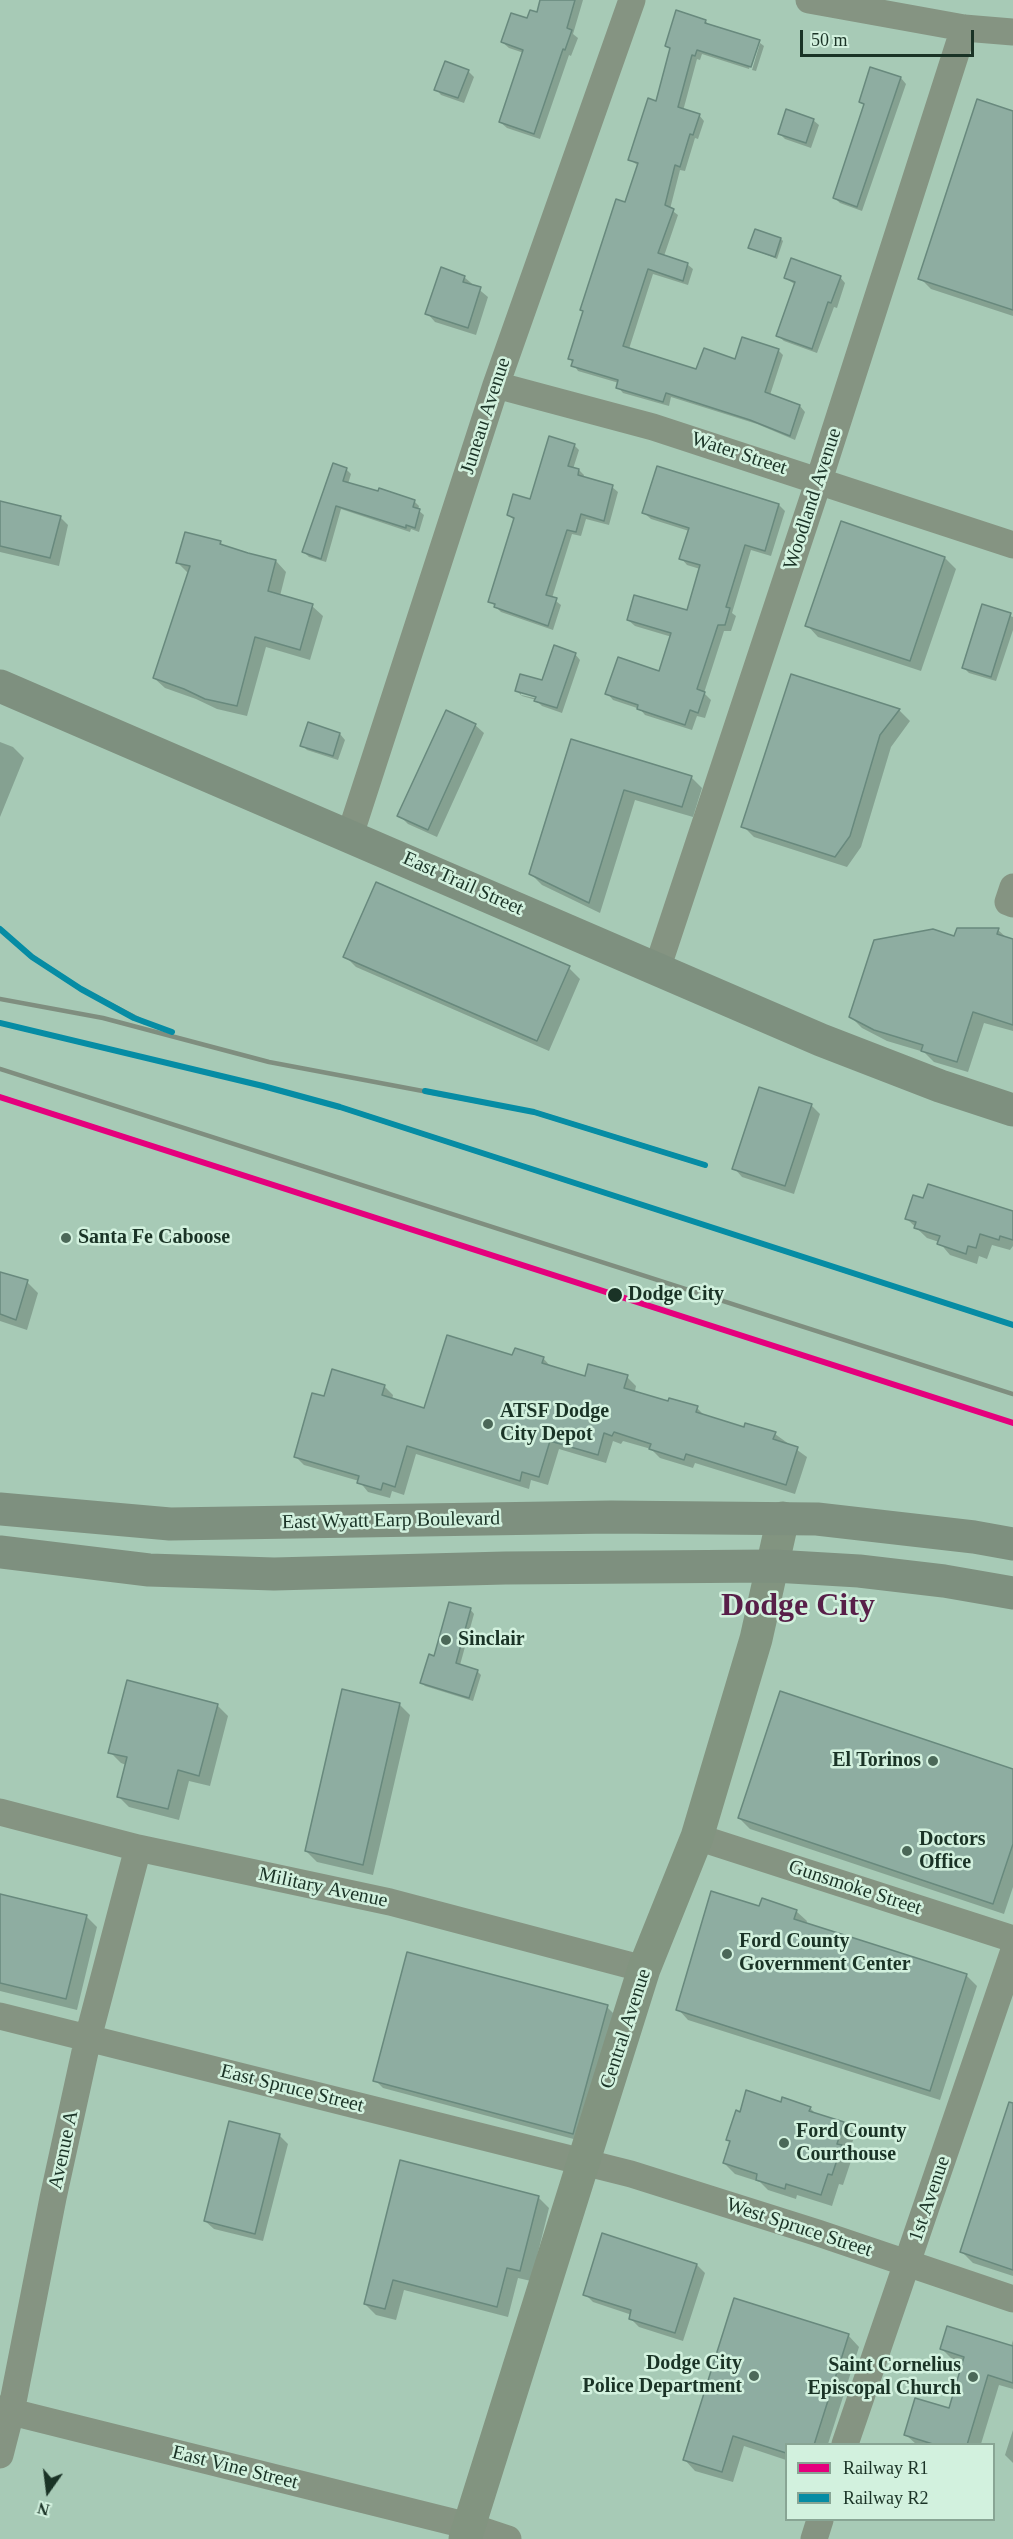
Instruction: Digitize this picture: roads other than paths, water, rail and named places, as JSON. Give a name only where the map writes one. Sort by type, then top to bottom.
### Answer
[{"type":"main road","name":"East Trail Street","points":[[0,686],[821,1040],[927,1081],[1013,1110]]},
{"type":"main road","name":"East Wyatt Earp Boulevard","points":[[0,1509],[170,1524],[611,1517],[817,1519],[896,1527],[1013,1544]]},
{"type":"main road","points":[[0,1552],[149,1570],[263,1574],[505,1568],[774,1566],[880,1573],[1013,1593]]},
{"type":"street","name":"Juneau Avenue","points":[[350,835],[496,385],[632,0]]},
{"type":"street","points":[[809,0],[964,28],[1013,32]]},
{"type":"street","name":"Woodland Avenue","points":[[657,969],[819,480],[964,28]]},
{"type":"street","name":"Water Street","points":[[496,385],[653,427],[1013,545]]},
{"type":"street","name":"Central Avenue","points":[[467,2533],[644,1969],[697,1837],[756,1639],[783,1518]]},
{"type":"street","name":"Military Avenue","points":[[0,1812],[138,1848],[390,1902],[644,1969]]},
{"type":"street","name":"Gunsmoke Street","points":[[697,1837],[1013,1939]]},
{"type":"street","name":"Avenue A","points":[[0,2455],[6,2410],[88,2038],[138,1848]]},
{"type":"street","name":"1st Avenue","points":[[846,2443],[1013,1953]]},
{"type":"street","name":"East Spruce Street","points":[[0,2016],[585,2162]]},
{"type":"street","name":"West Spruce Street","points":[[585,2162],[631,2174],[818,2233],[1013,2299]]},
{"type":"street","name":"East Vine Street","points":[[6,2410],[467,2533],[508,2539]]},
{"type":"street","points":[[814,2539],[820,2521]]},
{"type":"railway","points":[[0,929],[32,957],[81,989],[144,1022]]},
{"type":"railway","points":[[0,999],[103,1018],[269,1062],[534,1112],[705,1165]]},
{"type":"railway","points":[[0,1023],[263,1086],[340,1107],[1013,1325]]},
{"type":"railway","points":[[0,1069],[1013,1394]]},
{"type":"railway","points":[[0,1097],[1013,1423]]},
{"type":"rail line","name":"R2","points":[[0,929],[32,957],[81,989],[134,1018],[172,1032]]},
{"type":"rail line","name":"R2","points":[[0,1023],[263,1086],[340,1107],[1013,1325]]},
{"type":"rail line","name":"R2","points":[[425,1091],[534,1112],[705,1165]]},
{"type":"rail line","name":"R1","points":[[0,1097],[1013,1423]]},
{"type":"place","name":"Santa Fe Caboose","points":[[66,1238]]},
{"type":"place","name":"Dodge City","points":[[615,1295]]},
{"type":"place","name":"ATSF Dodge City Depot","points":[[488,1424]]},
{"type":"place","name":"Sinclair","points":[[446,1640]]},
{"type":"place","name":"El Torinos","points":[[933,1761]]},
{"type":"place","name":"Doctors Office","points":[[907,1851]]},
{"type":"place","name":"Ford County Government Center","points":[[727,1954]]},
{"type":"place","name":"Ford County Courthouse","points":[[784,2143]]},
{"type":"place","name":"Dodge City Police Department","points":[[754,2376]]},
{"type":"place","name":"Saint Cornelius Episcopal Church","points":[[973,2377]]},
{"type":"district","name":"Dodge City","points":[[798,1607]]}]
